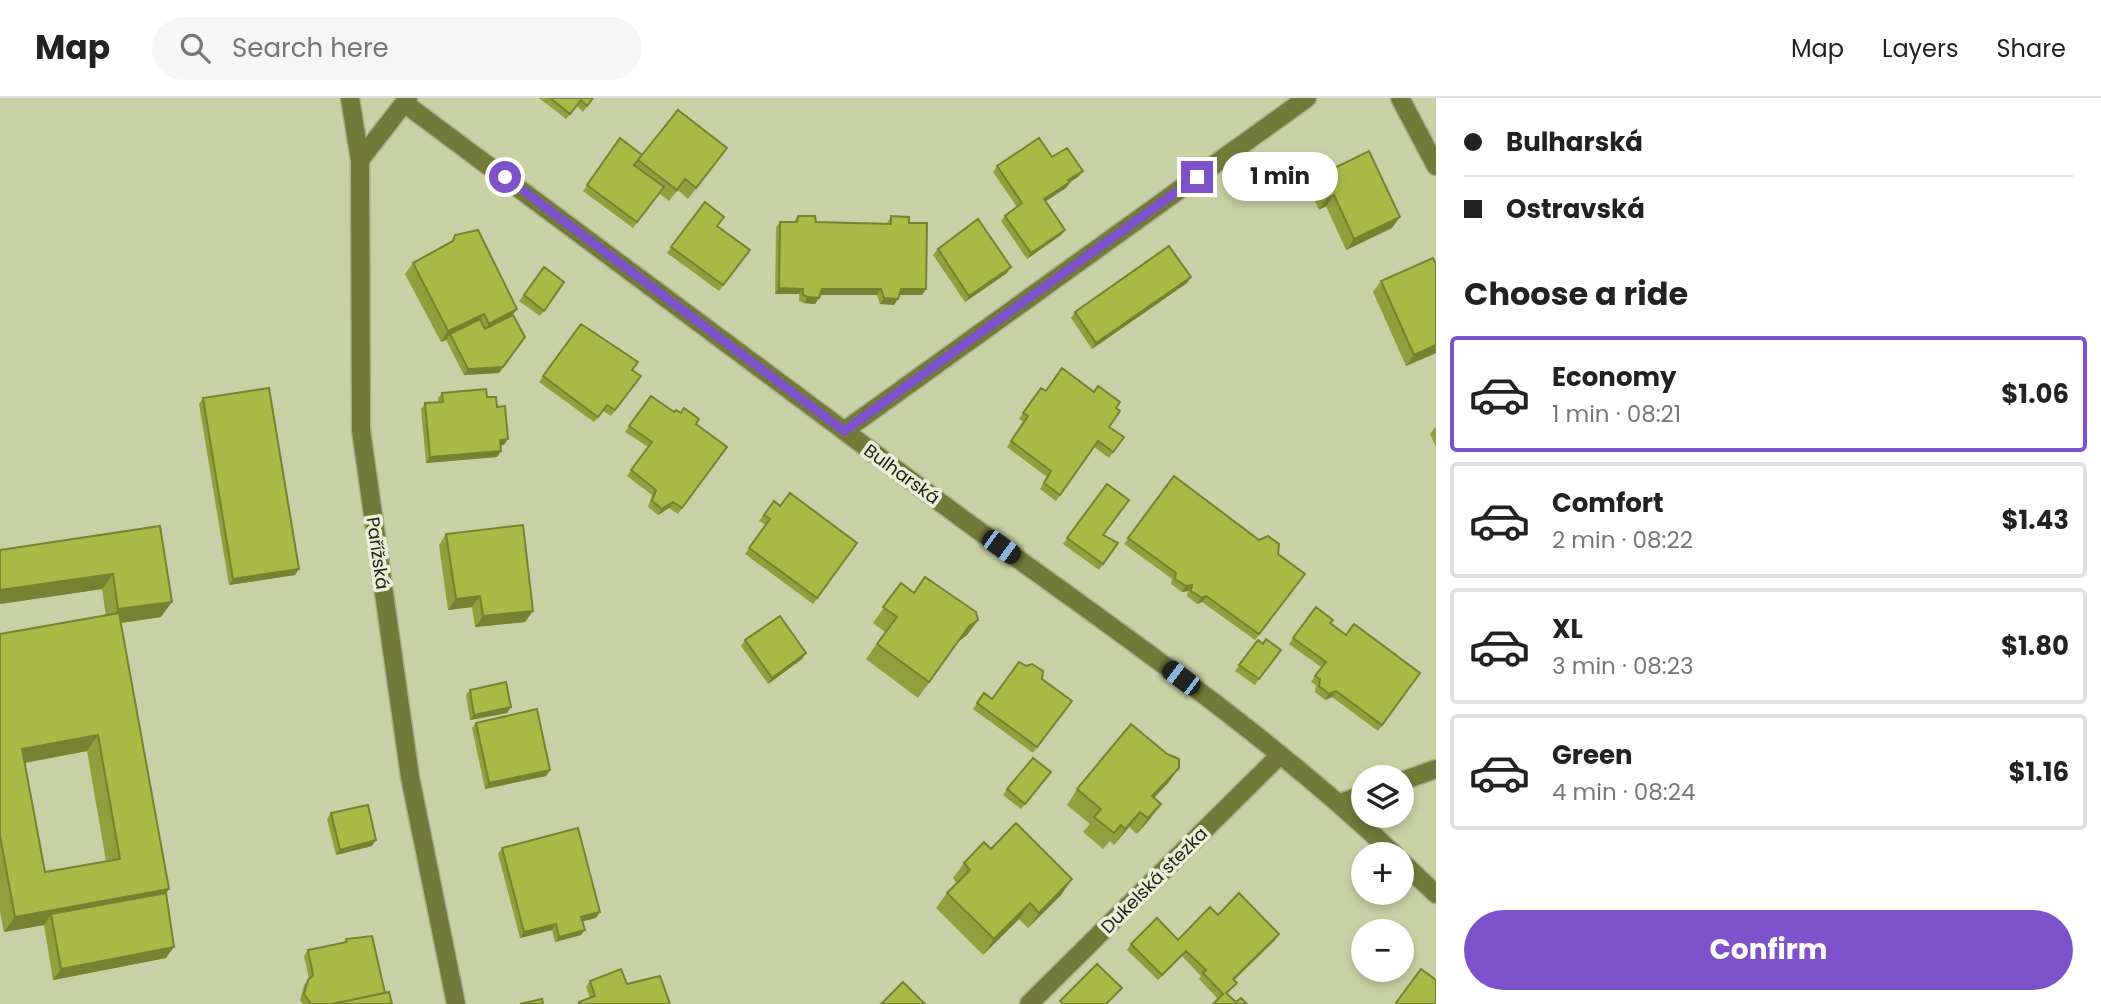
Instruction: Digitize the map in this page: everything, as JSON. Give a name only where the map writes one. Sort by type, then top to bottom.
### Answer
[{"type":"street","name":"Pařížská","points":[[350,98],[360,160],[361,430],[410,777],[456,1004]]},
{"type":"street","points":[[844,431],[1307,98]]},
{"type":"street","points":[[1400,98],[1436,166]]},
{"type":"street","points":[[360,160],[406,100]]},
{"type":"street","name":"Bulharská","points":[[406,100],[844,431],[1226,711],[1340,803],[1381,842]]},
{"type":"street","name":"Dukelská stezka","points":[[1029,1004],[1280,755]]},
{"type":"street","points":[[1414,777],[1436,769]]},
{"type":"street","points":[[1340,803],[1351,799]]},
{"type":"street","points":[[1414,873],[1436,894]]},
{"type":"building","points":[[550,98],[593,98],[587,106],[581,100],[570,114]]},
{"type":"building","points":[[678,110],[727,148],[696,188],[685,179],[677,190],[638,160]]},
{"type":"building","points":[[620,138],[642,155],[634,165],[664,187],[637,222],[587,185]]},
{"type":"building","points":[[1039,138],[1052,157],[1067,148],[1083,171],[1044,199],[1065,230],[1031,253],[1005,216],[1022,203],[997,166]]},
{"type":"building","points":[[1369,151],[1400,217],[1354,239],[1334,195],[1327,199],[1316,177]]},
{"type":"building","points":[[705,202],[724,217],[717,226],[750,250],[723,285],[671,247]]},
{"type":"building","points":[[798,216],[815,216],[816,222],[891,224],[891,216],[909,217],[909,223],[927,223],[926,289],[901,289],[898,299],[884,298],[881,289],[822,289],[819,298],[803,295],[803,289],[779,288],[780,222],[797,222]]},
{"type":"building","points":[[978,219],[1011,267],[969,296],[938,249]]},
{"type":"building","points":[[478,230],[517,309],[489,324],[484,314],[448,331],[413,263],[453,241],[455,235]]},
{"type":"building","points":[[1169,246],[1191,277],[1096,343],[1075,312]]},
{"type":"building","points":[[1433,258],[1436,264],[1436,345],[1414,355],[1381,281]]},
{"type":"building","points":[[544,267],[564,282],[544,311],[524,295]]},
{"type":"building","points":[[513,315],[525,337],[503,367],[468,369],[450,334],[480,319],[485,329]]},
{"type":"building","points":[[581,324],[638,362],[632,370],[641,376],[615,410],[607,405],[598,417],[543,376]]},
{"type":"building","points":[[1062,368],[1094,392],[1098,386],[1120,402],[1116,408],[1120,411],[1109,427],[1124,437],[1113,452],[1098,441],[1060,495],[1044,483],[1051,471],[1011,441],[1028,416],[1023,413],[1041,388],[1046,391]]},
{"type":"building","points":[[269,388],[299,569],[233,579],[203,398]]},
{"type":"building","points":[[486,389],[487,397],[496,397],[497,407],[505,406],[508,439],[500,440],[501,451],[430,457],[425,403],[443,402],[442,393]]},
{"type":"building","points":[[651,396],[674,412],[676,410],[681,413],[684,408],[699,419],[696,424],[727,447],[682,508],[673,502],[662,509],[652,501],[656,490],[631,470],[652,442],[629,426]]},
{"type":"building","points":[[1174,476],[1259,540],[1268,536],[1279,544],[1278,554],[1305,574],[1259,634],[1206,596],[1202,598],[1191,591],[1192,585],[1186,586],[1175,579],[1176,573],[1128,538]]},
{"type":"building","points":[[1107,484],[1129,500],[1103,535],[1118,543],[1103,564],[1067,538]]},
{"type":"building","points":[[790,493],[857,543],[817,598],[749,548],[770,519],[764,515],[774,501],[780,506]]},
{"type":"building","points":[[523,525],[533,611],[483,616],[480,596],[456,599],[446,534]]},
{"type":"building","points":[[160,526],[172,602],[118,609],[113,574],[0,590],[0,550]]},
{"type":"building","points":[[925,577],[976,612],[978,620],[969,626],[929,682],[877,644],[897,617],[883,607],[901,583],[914,593]]},
{"type":"building","points":[[1316,607],[1333,620],[1330,623],[1346,635],[1354,624],[1420,673],[1382,725],[1336,691],[1329,694],[1319,686],[1320,679],[1315,676],[1326,662],[1293,638]]},
{"type":"building","points":[[119,613],[169,889],[15,917],[0,836],[0,634]],"holes":[[[98,735],[120,859],[45,872],[22,749]]]},
{"type":"building","points":[[780,616],[806,653],[772,678],[745,640]]},
{"type":"building","points":[[1266,639],[1281,650],[1259,679],[1239,665],[1258,640],[1263,644]]},
{"type":"building","points":[[1019,662],[1026,666],[1032,664],[1043,671],[1042,679],[1072,701],[1037,747],[977,703],[984,693],[992,699]]},
{"type":"building","points":[[506,682],[511,707],[474,715],[470,690]]},
{"type":"building","points":[[537,709],[550,770],[489,783],[476,723]]},
{"type":"building","points":[[1131,724],[1167,754],[1179,759],[1179,768],[1152,796],[1161,804],[1148,818],[1140,812],[1125,829],[1121,825],[1114,833],[1094,817],[1101,809],[1077,789]]},
{"type":"building","points":[[1033,758],[1051,772],[1025,804],[1007,789]]},
{"type":"building","points":[[368,805],[376,840],[340,850],[331,813]]},
{"type":"building","points":[[1016,823],[1072,879],[1039,913],[1030,903],[994,939],[947,893],[970,870],[964,863],[984,842],[991,849]]},
{"type":"building","points":[[578,828],[600,912],[581,917],[585,930],[559,937],[556,924],[524,932],[502,848]]},
{"type":"building","points":[[166,893],[174,947],[61,969],[51,914]]},
{"type":"building","points":[[1239,893],[1279,934],[1233,979],[1237,983],[1226,993],[1236,1002],[1241,998],[1247,1004],[1213,1004],[1223,994],[1203,973],[1206,970],[1186,951],[1162,975],[1131,944],[1157,918],[1178,940],[1210,907],[1218,915]]},
{"type":"building","points":[[372,936],[385,993],[332,1004],[311,1004],[304,994],[308,980],[313,975],[308,950],[347,942],[346,939]]},
{"type":"building","points":[[1097,964],[1122,988],[1106,1004],[1063,1004],[1060,1001]]},
{"type":"building","points":[[621,969],[627,984],[660,976],[670,1004],[579,1004],[595,996],[590,981]]},
{"type":"building","points":[[1421,969],[1436,980],[1436,1004],[1396,1003]]},
{"type":"building","points":[[903,982],[925,1004],[881,1004]]},
{"type":"building","points":[[389,992],[392,1004],[332,1004]]},
{"type":"building","points":[[542,999],[543,1004],[520,1004]]},
{"type":"route","points":[[505,177],[844,431],[1197,177]]}]
